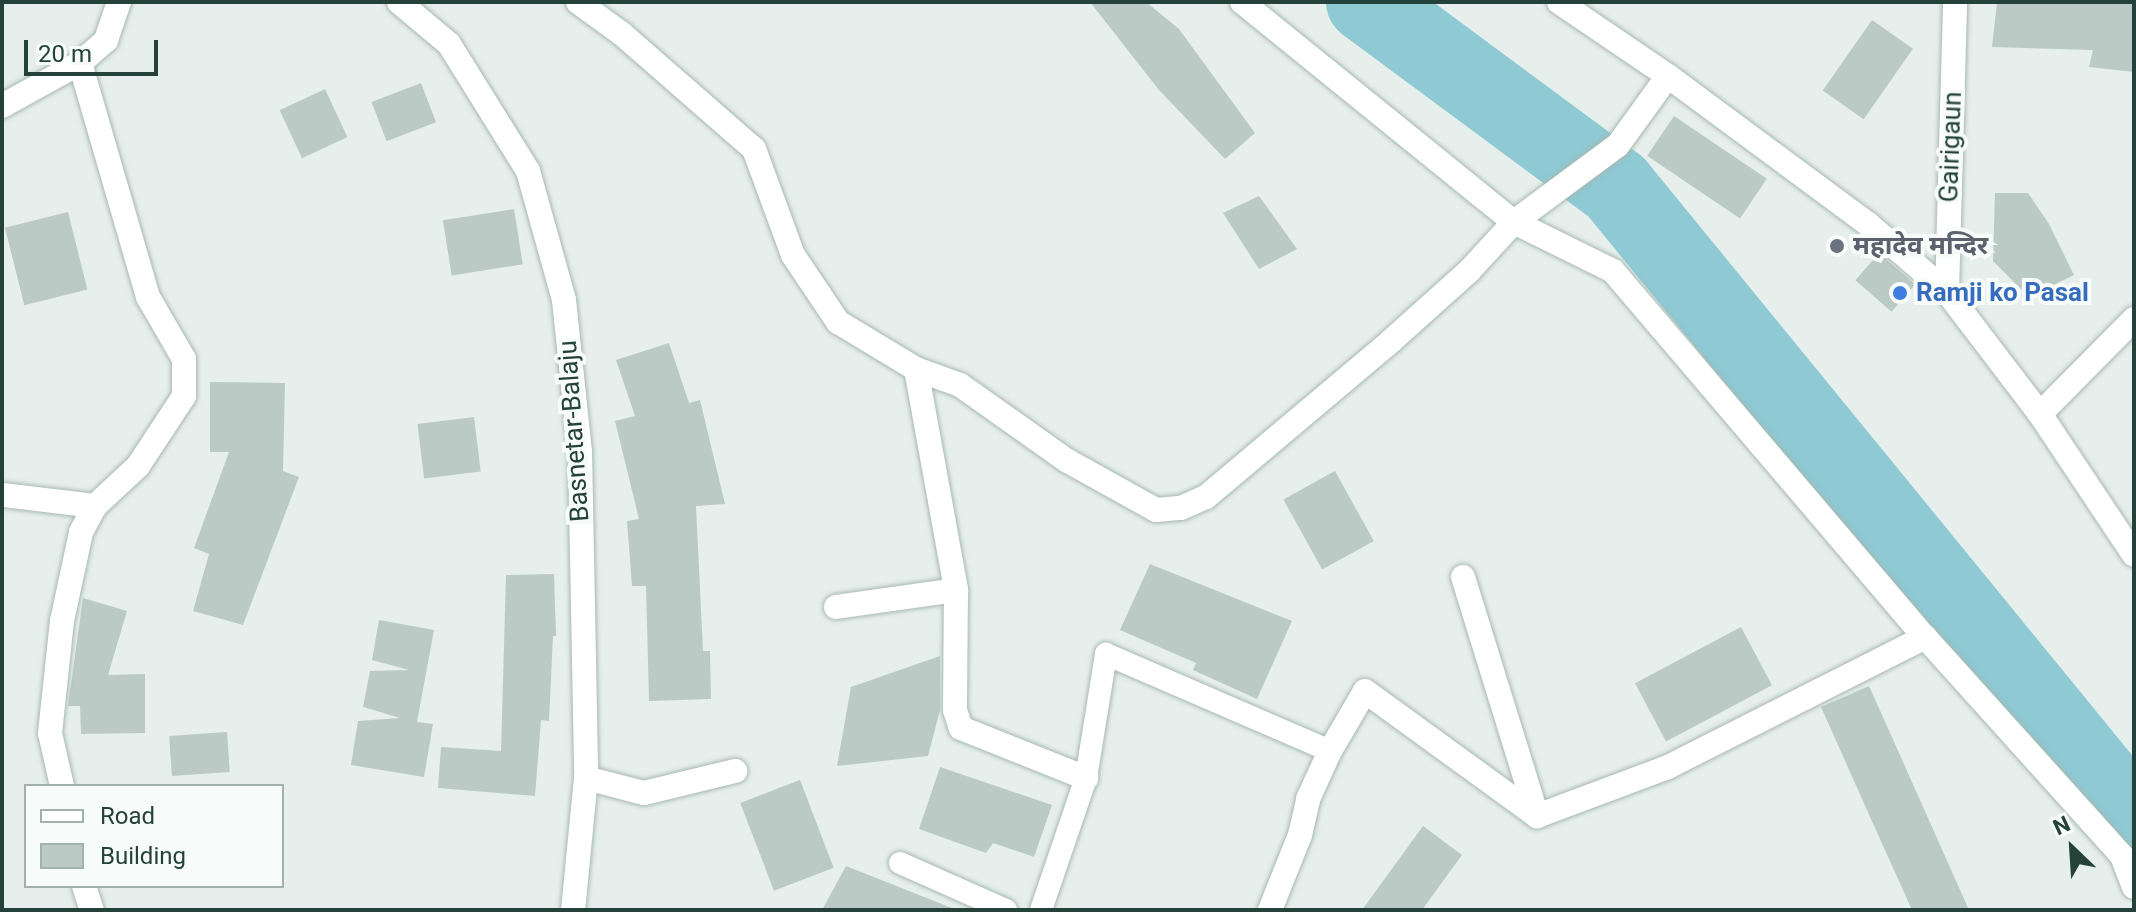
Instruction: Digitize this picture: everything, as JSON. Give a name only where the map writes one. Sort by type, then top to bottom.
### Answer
[{"type":"street","points":[[2,106],[80,63],[106,40],[119,2]]},
{"type":"street","name":"Basnetar-Balaju","points":[[399,2],[449,44],[528,171],[564,300],[580,451],[586,778],[573,910]]},
{"type":"street","points":[[578,2],[622,34],[754,149],[793,255],[838,322],[916,369],[960,385],[1066,460],[1156,510],[1181,508],[1206,497],[1391,341],[1470,270],[1514,222],[1618,145],[1668,76]]},
{"type":"street","points":[[1242,2],[1514,222],[1613,271],[1925,637],[2122,856],[2134,887]]},
{"type":"street","points":[[1559,2],[1668,76],[1868,224],[1947,292],[2040,414],[2134,555]]},
{"type":"street","name":"Gairigaun","points":[[1947,292],[1955,2]]},
{"type":"street","points":[[62,784],[50,733],[62,621],[81,532],[95,506],[138,466],[184,396],[184,359],[148,297],[80,63]]},
{"type":"street","points":[[2040,414],[2134,319]]},
{"type":"street","points":[[916,369],[956,590],[955,710],[961,728],[1086,778]]},
{"type":"street","points":[[4,495],[95,506]]},
{"type":"street","points":[[1463,577],[1537,816]]},
{"type":"street","points":[[836,607],[956,590]]},
{"type":"street","points":[[1537,816],[1668,767],[1925,637]]},
{"type":"street","points":[[1270,910],[1300,835],[1308,799],[1330,751],[1365,691],[1537,816]]},
{"type":"street","points":[[586,778],[644,793],[735,771]]},
{"type":"street","points":[[85,888],[92,910]]},
{"type":"lane","points":[[1041,910],[1086,778],[1106,654],[1330,751]]},
{"type":"lane","points":[[900,863],[1006,910]]},
{"type":"building","points":[[1090,2],[1146,2],[1179,29],[1255,133],[1225,159],[1159,90]]},
{"type":"building","points":[[1997,2],[2134,2],[2134,72],[2089,67],[2093,50],[1992,47]]},
{"type":"building","points":[[1872,20],[1913,49],[1864,119],[1823,90]]},
{"type":"building","points":[[421,83],[436,122],[387,141],[372,102]]},
{"type":"building","points":[[325,89],[347,137],[302,158],[280,110]]},
{"type":"building","points":[[1674,116],[1767,179],[1740,218],[1647,156]]},
{"type":"building","points":[[1995,193],[2028,193],[2049,224],[2074,275],[2029,297],[1993,261]]},
{"type":"building","points":[[1259,196],[1297,249],[1259,269],[1223,213]]},
{"type":"building","points":[[514,209],[523,264],[452,276],[443,220]]},
{"type":"building","points":[[68,212],[87,290],[24,305],[5,228]]},
{"type":"building","points":[[1879,253],[1915,284],[1892,312],[1855,280]]},
{"type":"building","points":[[669,343],[689,403],[700,400],[725,504],[696,506],[703,651],[710,651],[711,699],[649,701],[646,586],[632,586],[627,521],[639,519],[615,421],[635,416],[616,360]]},
{"type":"building","points":[[210,382],[285,383],[283,471],[299,477],[243,625],[193,611],[209,554],[194,548],[229,452],[210,452]]},
{"type":"building","points":[[474,417],[481,472],[424,479],[417,424]]},
{"type":"building","points":[[1335,471],[1374,541],[1322,570],[1283,500]]},
{"type":"building","points":[[1150,564],[1292,621],[1257,699],[1193,670],[1196,663],[1120,630]]},
{"type":"building","points":[[554,574],[556,636],[553,636],[549,721],[541,720],[535,796],[438,788],[441,747],[501,751],[506,575]]},
{"type":"building","points":[[83,598],[127,611],[108,675],[145,674],[145,733],[81,734],[80,706],[68,706]]},
{"type":"building","points":[[379,620],[434,630],[417,722],[433,724],[424,777],[351,765],[358,721],[400,718],[363,707],[370,671],[409,670],[372,660]]},
{"type":"building","points":[[1741,627],[1772,685],[1666,742],[1635,683]]},
{"type":"building","points":[[940,656],[940,710],[928,756],[837,766],[851,687]]},
{"type":"building","points":[[1869,686],[1969,910],[1912,910],[1821,707]]},
{"type":"building","points":[[227,732],[230,772],[172,776],[169,736]]},
{"type":"building","points":[[940,767],[1052,805],[1034,857],[993,843],[986,853],[919,829]]},
{"type":"building","points":[[800,780],[834,868],[774,891],[740,803]]},
{"type":"building","points":[[1423,826],[1462,855],[1422,910],[1362,910]]},
{"type":"building","points":[[846,866],[952,908],[822,910]]},
{"type":"waterway","points":[[1366,2],[1616,187],[2126,811],[2134,828]]},
{"type":"place","name":"महादेव मन्दिर","points":[[1837,246]]},
{"type":"place","name":"Ramji ko Pasal","points":[[1900,293]]}]
